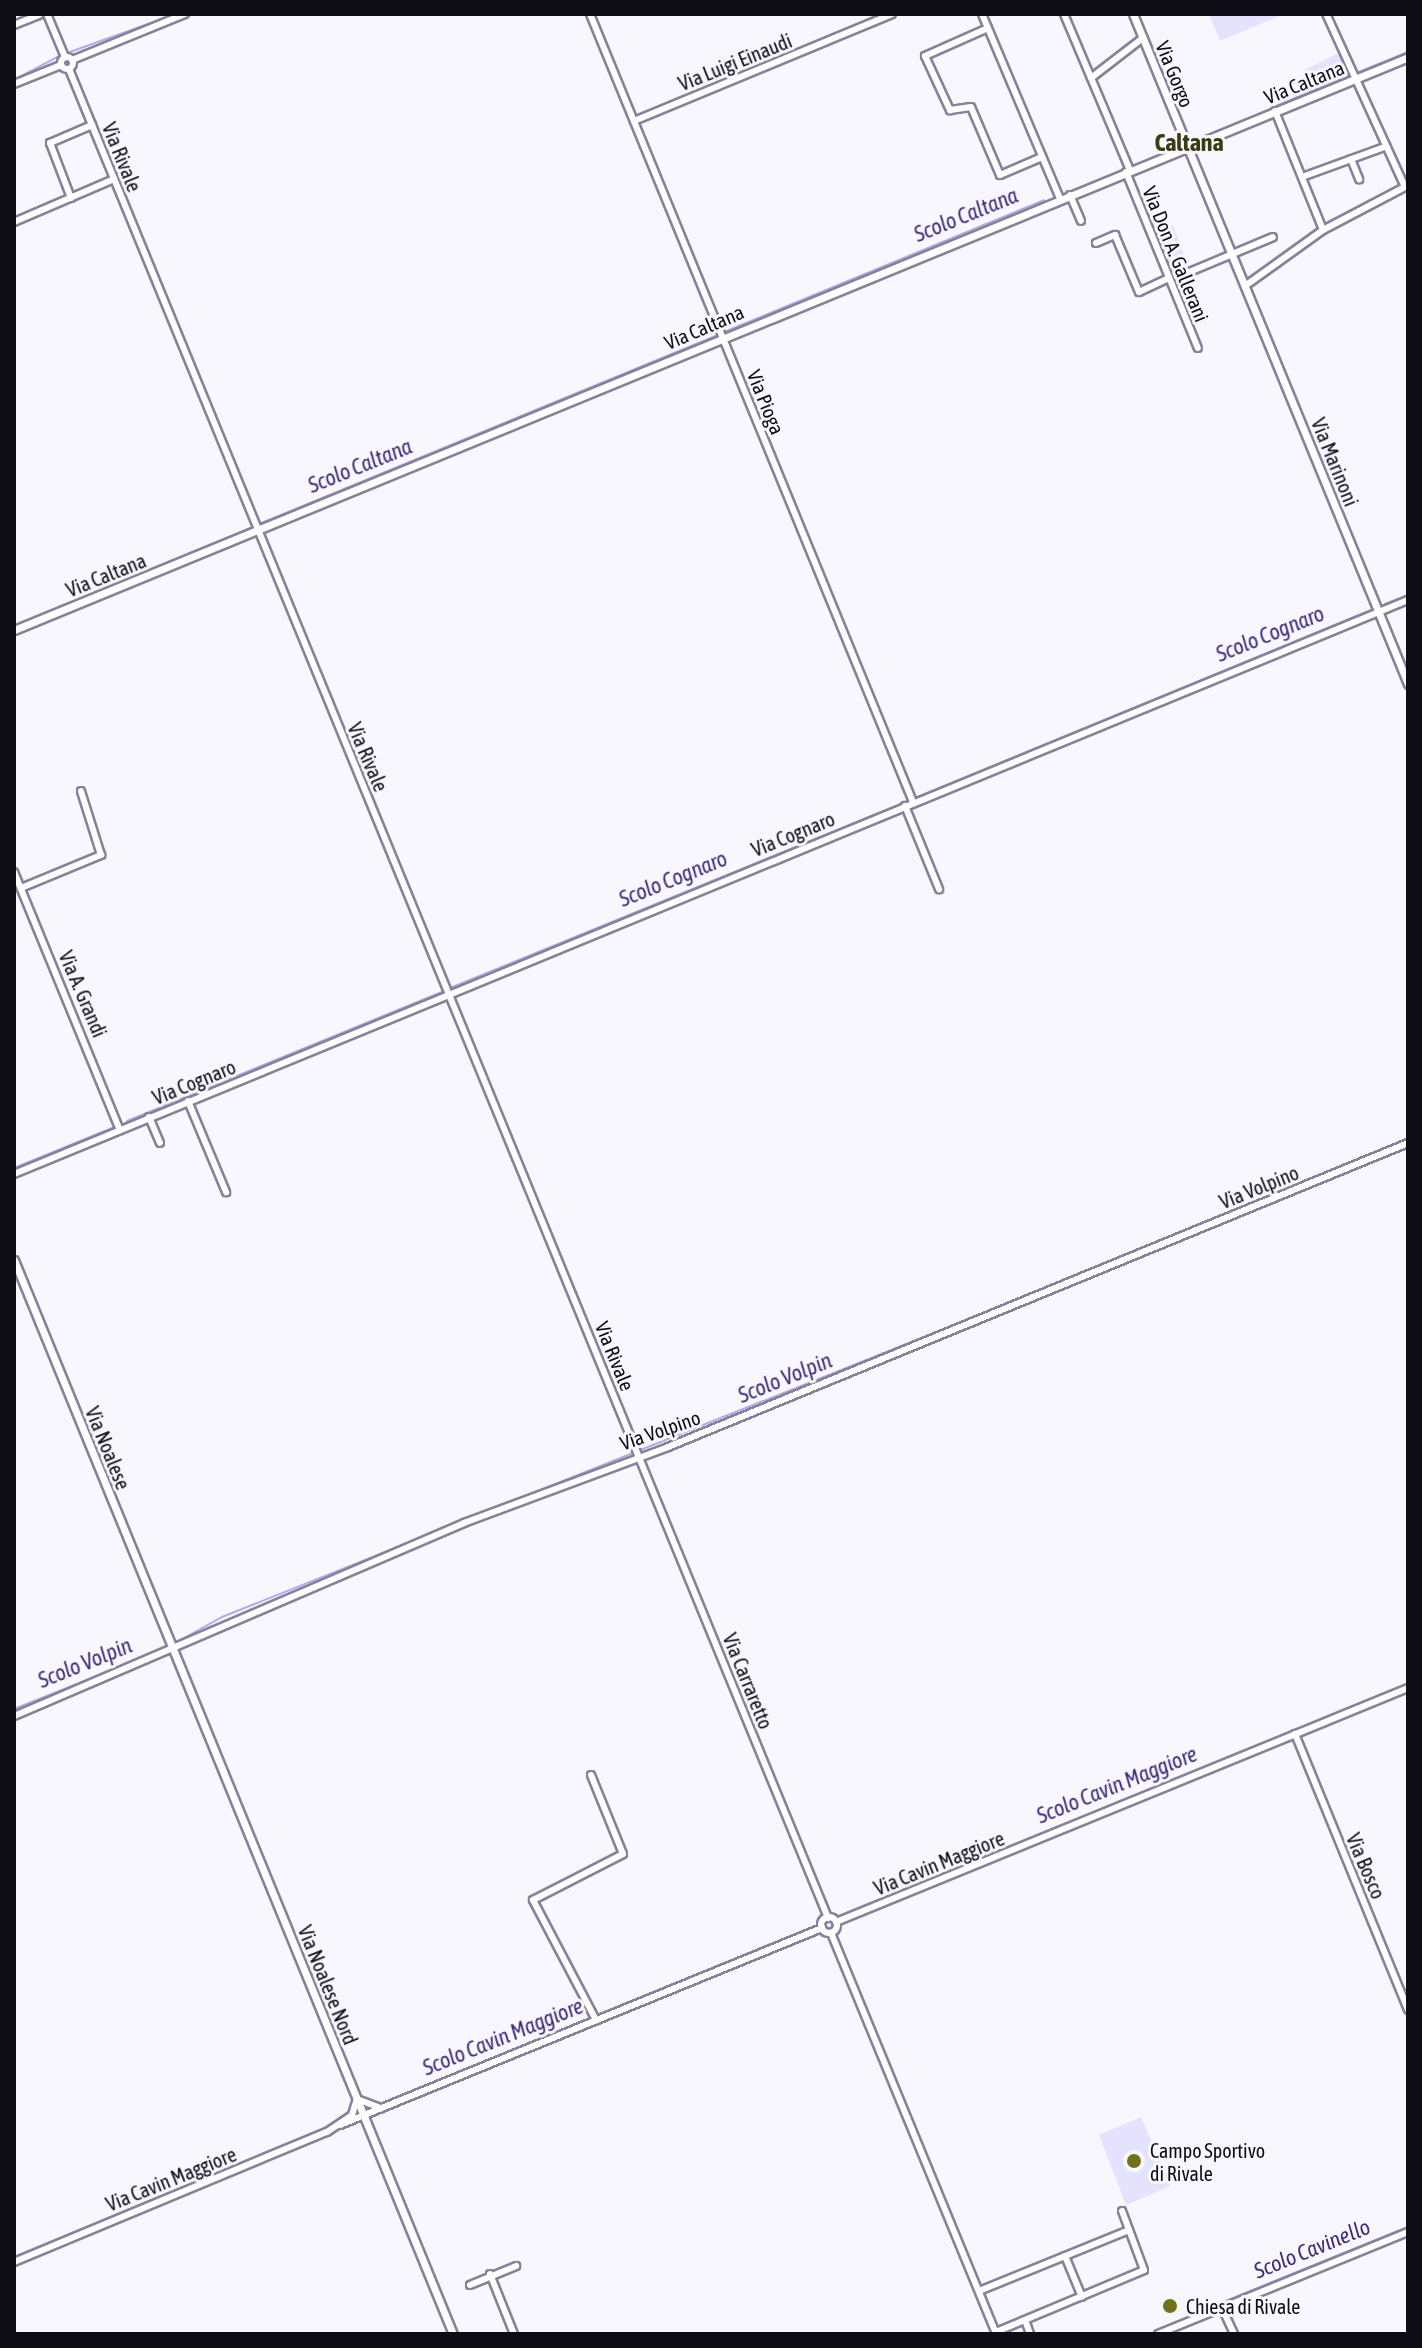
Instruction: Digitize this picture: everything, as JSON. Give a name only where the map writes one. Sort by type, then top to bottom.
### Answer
[{"type":"main road","name":"Via Gorgo","points":[[1133,14],[1189,145]]},
{"type":"main road","name":"Via Caltana","points":[[14,630],[254,527],[1408,57]]},
{"type":"main road","name":"Via Marinoni","points":[[1189,145],[1408,684]]},
{"type":"main road","name":"Via Noalese","points":[[14,1260],[173,1649]]},
{"type":"main road","name":"Via Noalese Nord","points":[[173,1649],[453,2334]]},
{"type":"street","points":[[47,14],[65,57],[72,60],[185,14]]},
{"type":"street","name":"Via Pioga","points":[[590,14],[913,802]]},
{"type":"street","name":"Via Luigi Einaudi","points":[[634,121],[892,14]]},
{"type":"street","points":[[982,14],[1060,199]]},
{"type":"street","name":"Via Don A. Gallerani","points":[[1064,14],[1198,348]]},
{"type":"street","points":[[1245,286],[1323,230],[1406,186],[1326,14]]},
{"type":"street","points":[[14,25],[39,15]]},
{"type":"street","points":[[988,28],[925,56],[950,110],[971,107],[1000,175],[1042,157]]},
{"type":"street","points":[[1091,78],[1143,38]]},
{"type":"street","points":[[14,84],[61,65],[65,57]]},
{"type":"street","points":[[61,65],[69,69],[72,60]]},
{"type":"street","name":"Via Rivale","points":[[69,69],[254,527],[450,993],[637,1453]]},
{"type":"street","points":[[1275,111],[1323,230]]},
{"type":"street","points":[[71,198],[50,143],[92,125]]},
{"type":"street","points":[[1302,177],[1387,146]]},
{"type":"street","points":[[1351,159],[1359,179]]},
{"type":"street","points":[[14,222],[114,179]]},
{"type":"street","points":[[1070,195],[1081,221]]},
{"type":"street","points":[[1096,243],[1115,235],[1139,292],[1169,278]]},
{"type":"street","points":[[1187,273],[1273,237]]},
{"type":"street","name":"Via Cognaro","points":[[14,1174],[1408,600]]},
{"type":"street","points":[[21,888],[101,855],[81,791]]},
{"type":"street","points":[[905,806],[939,889]]},
{"type":"street","name":"Via A. Grandi","points":[[14,872],[120,1130]]},
{"type":"street","points":[[188,1101],[226,1192]]},
{"type":"street","points":[[149,1117],[160,1143]]},
{"type":"street","name":"Via Volpino","points":[[14,1716],[296,1593],[1408,1143]]},
{"type":"street","name":"Via Carraretto","points":[[637,1453],[828,1918]]},
{"type":"street","name":"Via Cavin Maggiore","points":[[836,1922],[1408,1688]]},
{"type":"street","name":"Via Bosco","points":[[1295,1734],[1408,2010]]},
{"type":"street","points":[[591,1775],[623,1854],[533,1900],[595,2017]]},
{"type":"street","points":[[831,1933],[836,1922],[828,1918],[822,1928],[831,1933],[996,2333],[1146,2269],[1122,2211]]},
{"type":"street","name":"Via Cavin Maggiore","points":[[14,2262],[595,2017],[822,1928]]},
{"type":"street","points":[[352,2115],[357,2099],[373,2109]]},
{"type":"street","name":"Via Cavin Maggiore","points":[[340,2125],[352,2115],[364,2116],[373,2109],[385,2108]]},
{"type":"street","points":[[979,2291],[1129,2230]]},
{"type":"street","points":[[1158,2334],[1408,2232]]},
{"type":"street","points":[[1065,2256],[1082,2297]]},
{"type":"street","points":[[470,2285],[490,2274],[516,2266]]},
{"type":"street","points":[[490,2274],[514,2334]]},
{"type":"street","points":[[1222,2308],[1234,2334]]},
{"type":"street","points":[[1025,2320],[1030,2334]]},
{"type":"shaded area","points":[[1209,14],[1284,14],[1220,41]]},
{"type":"shaded area","points":[[1339,53],[1348,75],[1301,93],[1304,70]]},
{"type":"shaded area","points":[[1173,225],[1188,266],[1170,272],[1155,233]]},
{"type":"shaded area","name":"Campo Sportivo di Rivale","points":[[1141,2117],[1170,2186],[1126,2205],[1099,2135]]},
{"type":"waterway","points":[[67,53],[176,14]]},
{"type":"waterway","name":"Scolo Caltana","points":[[1359,72],[1408,52]]},
{"type":"waterway","points":[[14,80],[61,55]]},
{"type":"waterway","name":"Scolo Caltana","points":[[1276,106],[1348,76]]},
{"type":"waterway","name":"Scolo Caltana","points":[[724,332],[1044,200]]},
{"type":"waterway","name":"Scolo Caltana","points":[[259,524],[717,335]]},
{"type":"waterway","name":"Scolo Caltana","points":[[14,626],[253,527]]},
{"type":"waterway","name":"Scolo Cognaro","points":[[1385,604],[1408,595]]},
{"type":"waterway","name":"Scolo Cognaro","points":[[915,798],[1372,610]]},
{"type":"waterway","name":"Scolo Cognaro","points":[[450,988],[908,801]]},
{"type":"waterway","name":"Scolo Cognaro","points":[[127,1121],[444,991]]},
{"type":"waterway","name":"Scolo Cognaro","points":[[14,1168],[112,1128]]},
{"type":"waterway","name":"Scolo Volpin","points":[[175,1643],[222,1617],[1114,1261]]},
{"type":"waterway","name":"Scolo Volpin","points":[[14,1709],[147,1656]]},
{"type":"waterway","name":"Scolo Cavin Maggiore","points":[[839,1916],[1408,1684]]},
{"type":"waterway","name":"Scolo Cavin Maggiore","points":[[597,2015],[815,1926]]},
{"type":"waterway","name":"Scolo Cavin Maggiore","points":[[381,2104],[591,2018]]},
{"type":"waterway","name":"Scolo Cavin Maggiore","points":[[14,2257],[328,2127]]},
{"type":"waterway","name":"Scolo Cavinello","points":[[1228,2300],[1408,2227]]},
{"type":"place","name":"Campo Sportivo di Rivale","points":[[1134,2161]]},
{"type":"place","name":"Chiesa di Rivale","points":[[1170,2306]]},
{"type":"district","name":"Caltana","points":[[1189,143]]}]
